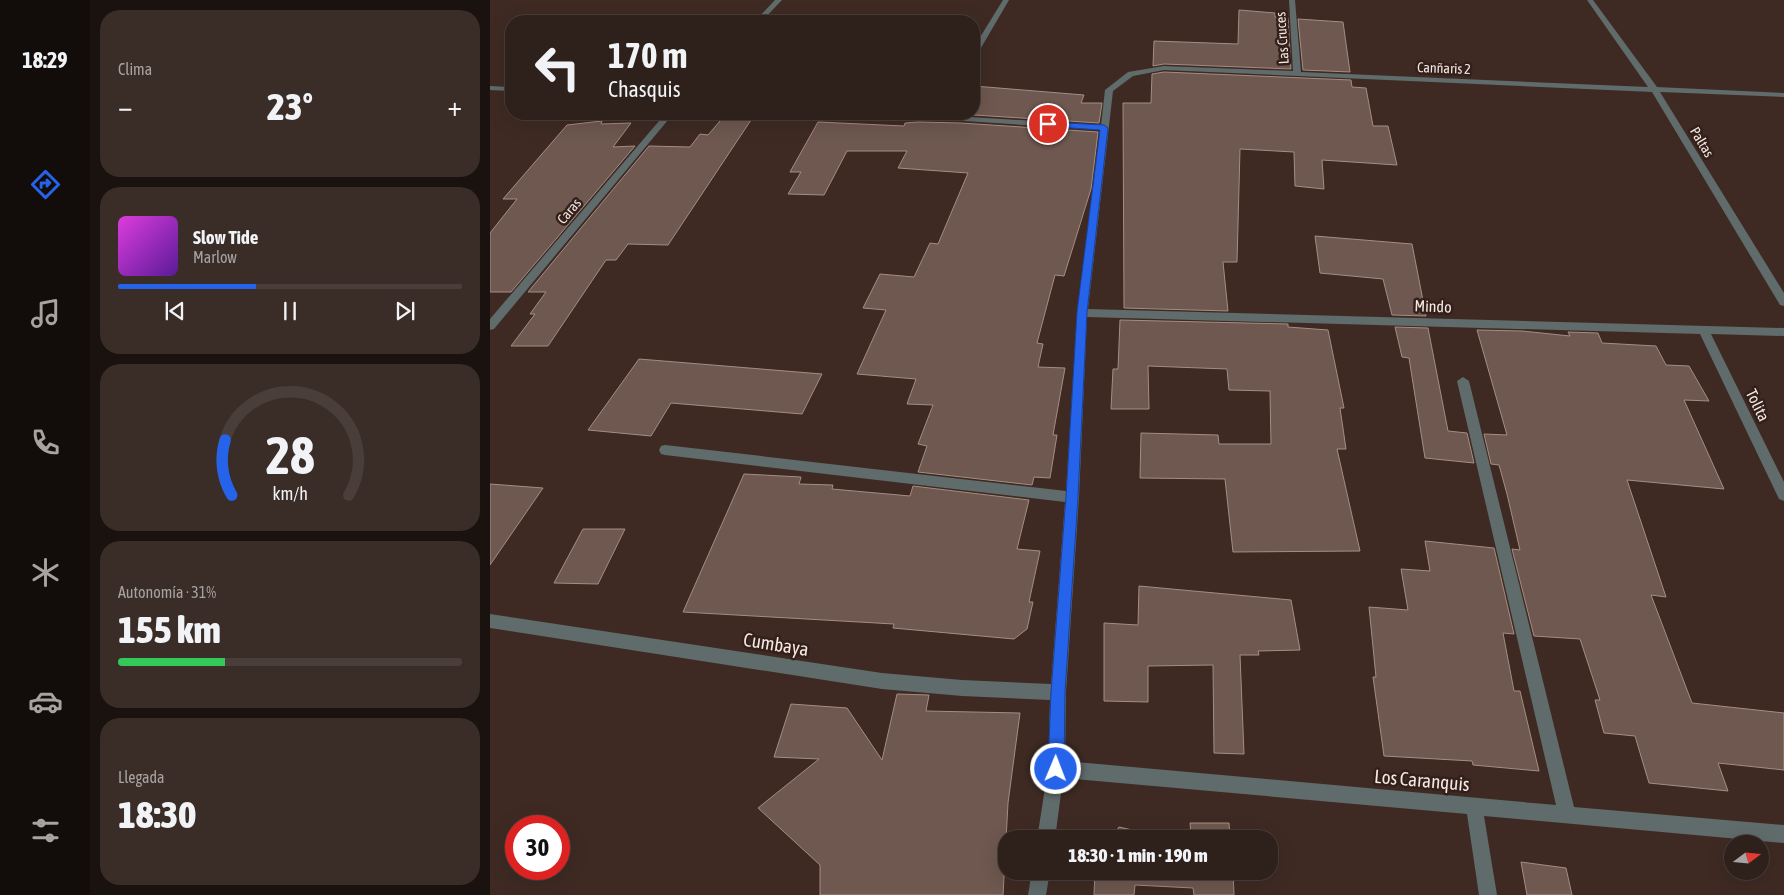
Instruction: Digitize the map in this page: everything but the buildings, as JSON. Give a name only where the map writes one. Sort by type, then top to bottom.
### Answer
[{"type":"street","points":[[764,15],[779,0]]},
{"type":"street","points":[[980,42],[1006,0]]},
{"type":"street","name":"Las Cruces","points":[[1292,0],[1297,74]]},
{"type":"street","name":"Paltas","points":[[1590,0],[1654,89],[1784,302]]},
{"type":"street","name":"Canñaris 2","points":[[1104,128],[1109,90],[1131,74],[1164,68],[1784,95]]},
{"type":"street","points":[[490,88],[505,89]]},
{"type":"street","points":[[980,119],[1104,128],[1082,312],[1072,497],[1058,692],[1056,769],[1047,830]]},
{"type":"street","name":"Caras","points":[[490,326],[664,120]]},
{"type":"street","name":"Mindo","points":[[1082,312],[1784,332]]},
{"type":"street","name":"Tolita","points":[[1703,329],[1784,494]]},
{"type":"street","points":[[1463,381],[1567,815]]},
{"type":"street","points":[[665,450],[1072,497]]},
{"type":"street","name":"Cumbaya","points":[[490,621],[882,681],[962,688],[1058,692]]},
{"type":"street","name":"Los Caranquis","points":[[1056,769],[1784,834]]},
{"type":"street","points":[[1474,806],[1488,895]]},
{"type":"street","points":[[1038,895],[1040,880]]},
{"type":"route","points":[[1048,124],[1104,128],[1082,312],[1072,497],[1058,692],[1056,769]]}]
